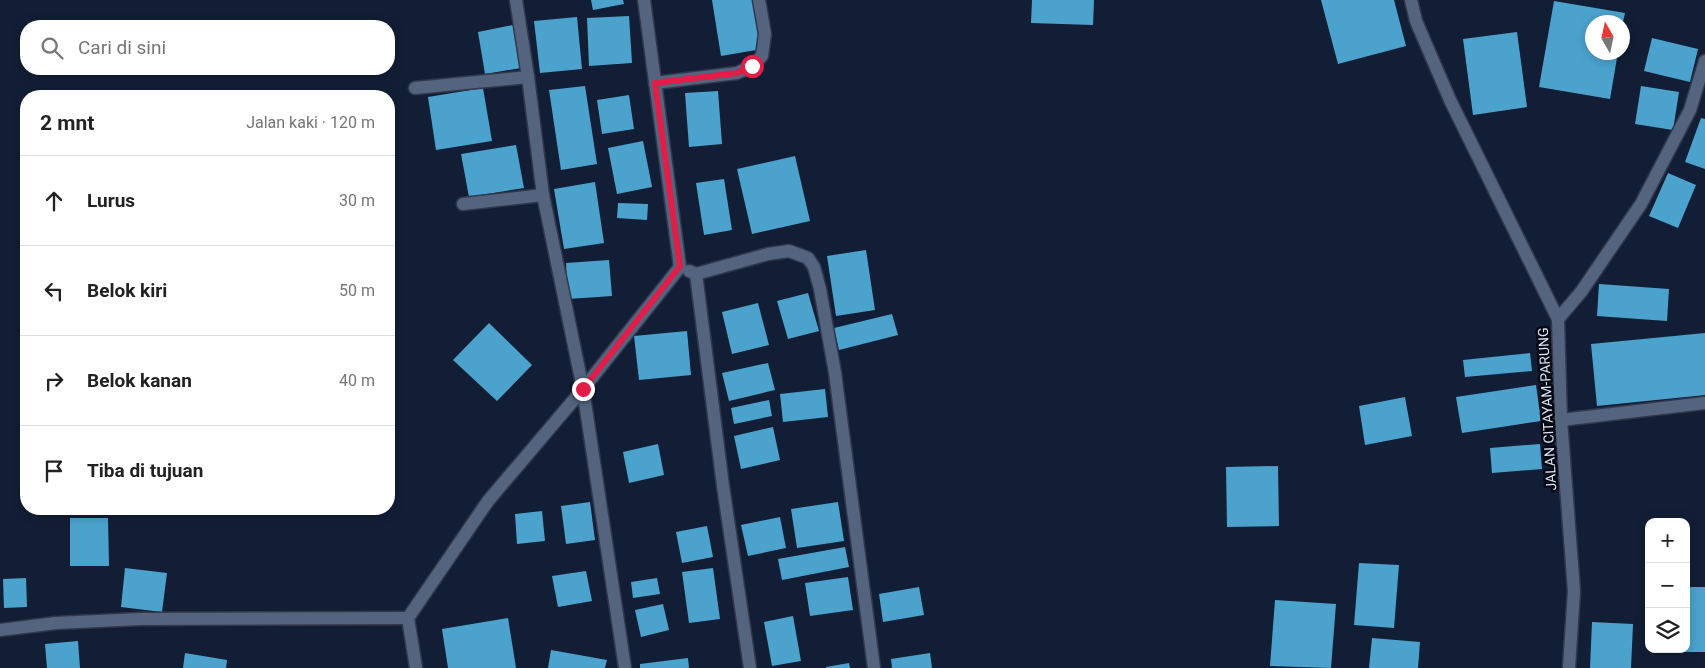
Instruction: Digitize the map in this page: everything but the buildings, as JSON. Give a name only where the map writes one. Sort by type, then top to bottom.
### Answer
[{"type":"street","points":[[516,0],[543,195],[583,389],[625,668]]},
{"type":"street","points":[[416,668],[408,618],[488,501],[583,389],[680,266],[644,0]]},
{"type":"street","points":[[655,83],[737,73],[752,66],[762,56],[765,34],[759,0]]},
{"type":"street","name":"JALAN CITAYAM-PARUNG","points":[[1411,0],[1416,21],[1450,100],[1558,319],[1561,420],[1574,591],[1569,668]]},
{"type":"street","points":[[1558,319],[1581,292],[1641,204],[1690,110],[1705,61]]},
{"type":"street","points":[[415,88],[528,77]]},
{"type":"street","points":[[463,204],[543,195]]},
{"type":"street","points":[[680,266],[696,274],[768,254],[789,251],[808,258],[814,268],[820,289],[835,373],[874,668]]},
{"type":"street","points":[[696,274],[723,486],[750,668]]},
{"type":"street","points":[[1561,420],[1705,403]]},
{"type":"street","points":[[0,630],[56,623],[140,619],[408,618]]},
{"type":"route","points":[[583,389],[680,266],[655,83],[737,73],[752,66]]}]
